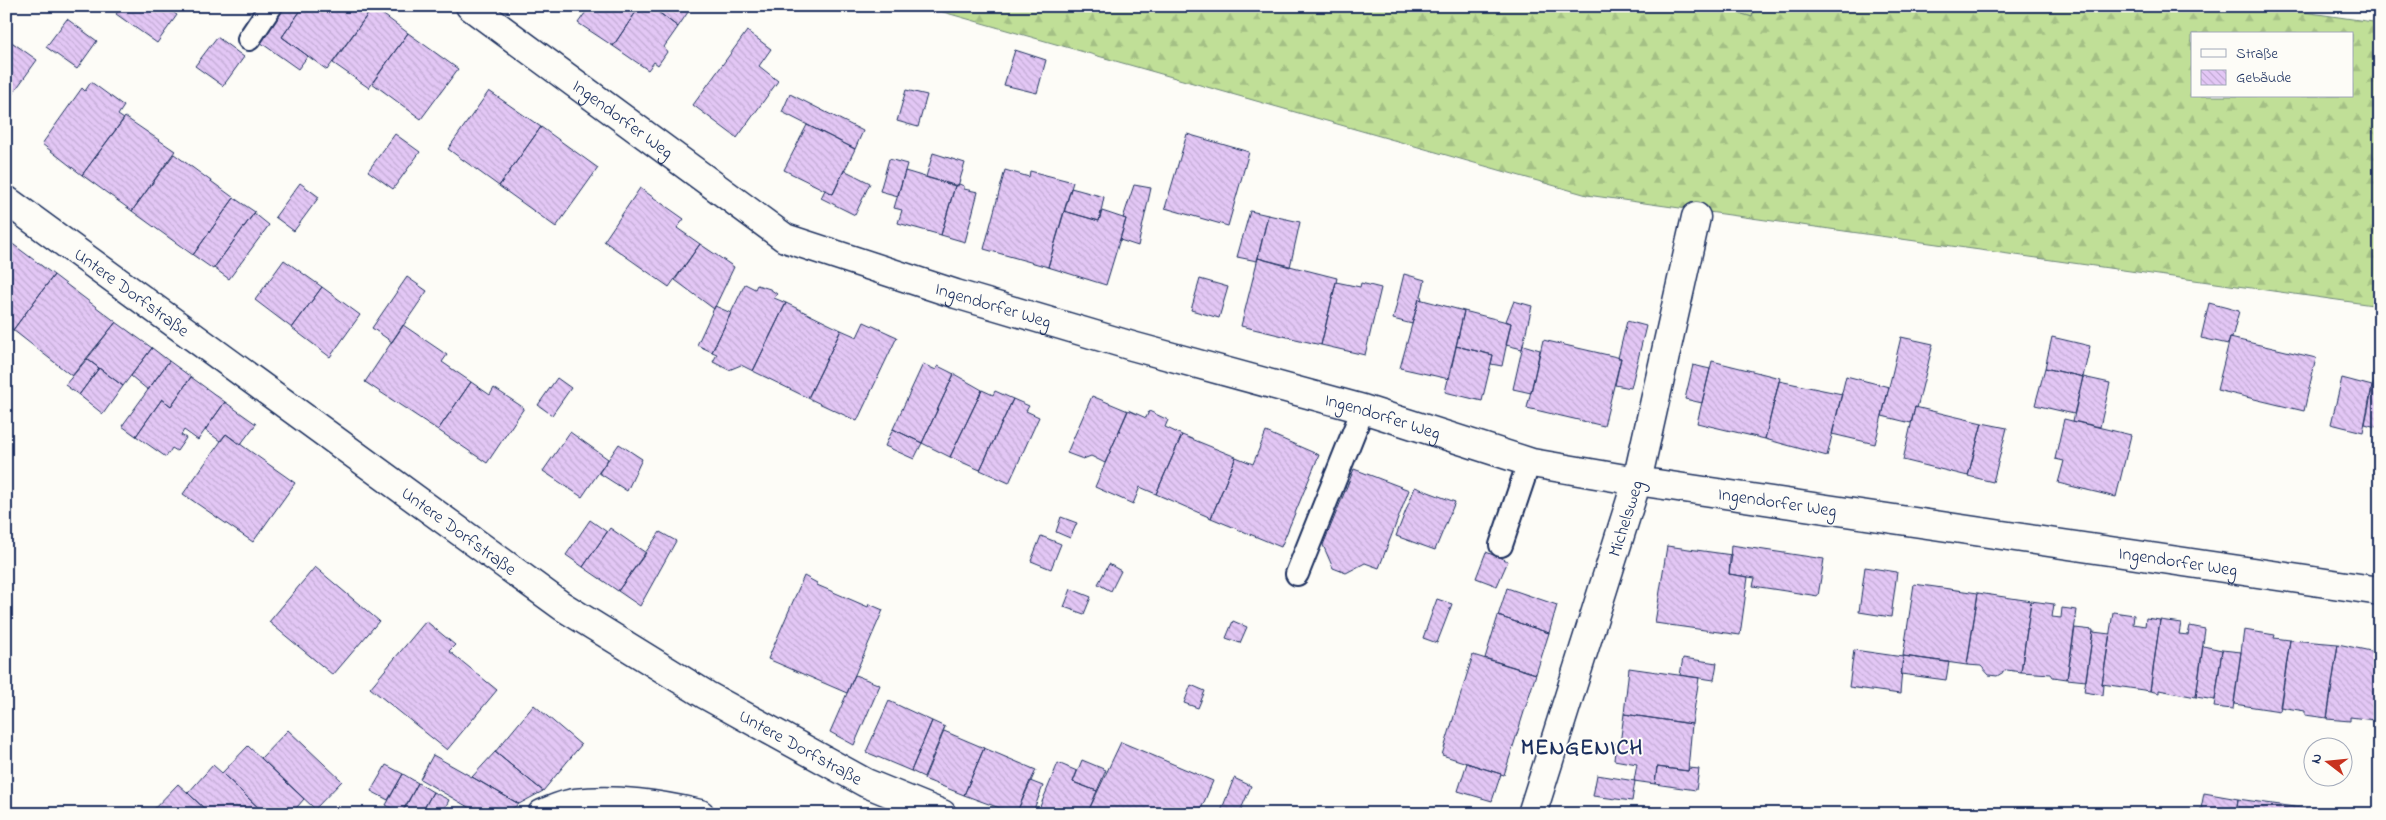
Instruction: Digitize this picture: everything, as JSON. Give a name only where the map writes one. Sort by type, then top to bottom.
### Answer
[{"type":"street","name":"Ingendorfer Weg","points":[[470,6],[786,238],[993,305],[1132,346],[1363,409],[1529,462],[1637,481],[2380,591]]},
{"type":"street","name":"Untere Dorfstraße","points":[[6,200],[562,606],[706,695],[849,773],[942,814]]},
{"type":"street","name":"Michelsweg","points":[[1532,814],[1637,481],[1696,217]]},
{"type":"street","points":[[542,814],[574,803],[610,802],[664,806],[700,814]]},
{"type":"lane","points":[[249,39],[271,6]]},
{"type":"lane","points":[[1297,574],[1363,409]]},
{"type":"lane","points":[[1501,545],[1529,462]]},
{"type":"green space","points":[[922,6],[1715,6],[1752,17],[1755,6],[2262,6],[2380,23],[2380,306],[1587,195]]},
{"type":"green space","points":[[1715,6],[1755,6],[1752,17]]},
{"type":"building","points":[[122,6],[164,6],[177,15],[157,43],[116,14]]},
{"type":"building","points":[[281,6],[296,6],[301,10],[282,37],[308,56],[298,69],[257,40]]},
{"type":"building","points":[[304,6],[373,7],[327,70],[282,37]]},
{"type":"building","points":[[590,6],[640,6],[613,46],[578,23]]},
{"type":"building","points":[[640,6],[651,6],[678,27],[664,47],[667,52],[658,65],[654,62],[648,70],[613,46]]},
{"type":"building","points":[[662,6],[685,6],[690,9],[678,27],[658,12]]},
{"type":"building","points":[[373,7],[408,33],[369,88],[333,63]]},
{"type":"building","points":[[67,19],[97,41],[77,69],[46,47]]},
{"type":"building","points":[[747,31],[771,49],[759,66],[778,81],[737,138],[693,105]]},
{"type":"building","points":[[408,33],[458,69],[421,119],[372,83]]},
{"type":"building","points":[[217,37],[244,57],[223,86],[195,66]]},
{"type":"building","points":[[6,38],[37,60],[6,103]]},
{"type":"building","points":[[1015,50],[1046,60],[1037,93],[1004,85]]},
{"type":"building","points":[[91,82],[124,106],[118,115],[124,119],[82,175],[42,144],[82,88],[85,91]]},
{"type":"building","points":[[906,90],[927,95],[918,127],[897,121]]},
{"type":"building","points":[[489,91],[541,127],[499,186],[448,149]]},
{"type":"building","points":[[790,94],[863,131],[855,149],[782,112]]},
{"type":"building","points":[[125,117],[175,151],[132,211],[82,175]]},
{"type":"building","points":[[807,125],[855,149],[833,194],[784,170]]},
{"type":"building","points":[[541,127],[598,168],[556,227],[499,186]]},
{"type":"building","points":[[395,134],[420,152],[393,189],[368,171]]},
{"type":"building","points":[[1187,134],[1249,152],[1228,226],[1165,208]]},
{"type":"building","points":[[933,153],[965,163],[958,186],[926,177]]},
{"type":"building","points":[[174,154],[234,198],[193,255],[132,211]]},
{"type":"building","points":[[889,159],[907,164],[898,196],[880,191]]},
{"type":"building","points":[[844,170],[870,183],[855,215],[821,198],[825,190],[833,194]]},
{"type":"building","points":[[1005,170],[1029,177],[1030,171],[1073,182],[1048,267],[984,249]]},
{"type":"building","points":[[905,171],[955,186],[941,235],[898,223],[902,210],[894,208]]},
{"type":"building","points":[[300,183],[319,197],[294,231],[275,217]]},
{"type":"building","points":[[959,184],[964,186],[964,189],[978,192],[965,242],[941,235],[955,186]]},
{"type":"building","points":[[1134,185],[1151,188],[1138,246],[1120,240],[1126,219],[1123,218]]},
{"type":"building","points":[[640,188],[684,219],[677,228],[700,244],[669,287],[604,241]]},
{"type":"building","points":[[1071,188],[1104,197],[1099,221],[1064,211]]},
{"type":"building","points":[[234,198],[255,212],[213,269],[193,255]]},
{"type":"building","points":[[1064,211],[1099,221],[1102,211],[1126,219],[1106,285],[1048,267]]},
{"type":"building","points":[[1250,211],[1268,215],[1257,261],[1237,257]]},
{"type":"building","points":[[254,213],[269,225],[229,279],[214,268]]},
{"type":"building","points":[[1268,215],[1300,222],[1290,267],[1258,258]]},
{"type":"building","points":[[6,239],[54,275],[13,330],[6,325]]},
{"type":"building","points":[[700,244],[734,267],[714,309],[675,280]]},
{"type":"building","points":[[1258,258],[1337,278],[1321,345],[1241,326]]},
{"type":"building","points":[[284,260],[322,287],[292,328],[255,300]]},
{"type":"building","points":[[1404,274],[1425,280],[1421,296],[1422,300],[1419,299],[1412,324],[1393,319]]},
{"type":"building","points":[[54,275],[116,322],[72,376],[13,330]]},
{"type":"building","points":[[407,277],[427,291],[392,342],[372,328]]},
{"type":"building","points":[[1200,279],[1228,287],[1219,318],[1191,310]]},
{"type":"building","points":[[1336,282],[1360,287],[1361,283],[1381,288],[1365,355],[1321,345]]},
{"type":"building","points":[[745,284],[755,289],[757,285],[770,289],[777,294],[774,298],[786,303],[753,371],[741,365],[729,370],[713,362],[717,354],[712,352]]},
{"type":"building","points":[[322,287],[360,315],[330,357],[292,328]]},
{"type":"building","points":[[1419,299],[1464,311],[1449,379],[1400,368]]},
{"type":"building","points":[[1514,301],[1532,306],[1522,349],[1506,345],[1511,323],[1506,321]]},
{"type":"building","points":[[786,303],[841,330],[808,398],[753,371]]},
{"type":"building","points":[[2209,303],[2239,311],[2232,338],[2230,338],[2228,344],[2201,338]]},
{"type":"building","points":[[715,306],[731,313],[712,352],[697,345]]},
{"type":"building","points":[[1464,311],[1511,323],[1502,366],[1491,364],[1493,355],[1456,346]]},
{"type":"building","points":[[1627,321],[1646,326],[1631,388],[1615,385],[1621,358],[1618,358]]},
{"type":"building","points":[[116,322],[152,348],[123,386],[87,359]]},
{"type":"building","points":[[864,322],[897,337],[857,421],[808,398],[841,330],[857,337]]},
{"type":"building","points":[[403,325],[447,355],[442,362],[471,382],[438,430],[365,382]]},
{"type":"building","points":[[1901,337],[1933,344],[1917,408],[1915,407],[1911,423],[1882,416]]},
{"type":"building","points":[[2052,337],[2090,346],[2083,377],[2045,368]]},
{"type":"building","points":[[2230,338],[2316,358],[2304,411],[2217,390]]},
{"type":"building","points":[[1543,340],[1621,358],[1604,426],[1527,408]]},
{"type":"building","points":[[1523,345],[1540,350],[1531,393],[1513,389]]},
{"type":"building","points":[[1456,346],[1493,355],[1482,401],[1445,392]]},
{"type":"building","points":[[152,348],[169,361],[148,390],[131,376]]},
{"type":"building","points":[[2380,357],[2380,428],[2365,424]]},
{"type":"building","points":[[87,359],[99,368],[79,395],[65,385]]},
{"type":"building","points":[[169,361],[191,377],[171,406],[162,399],[136,436],[122,426]]},
{"type":"building","points":[[1712,361],[1780,378],[1765,439],[1697,423]]},
{"type":"building","points":[[923,364],[936,370],[938,366],[954,374],[922,443],[893,429]]},
{"type":"building","points":[[1693,365],[1710,369],[1702,403],[1685,399]]},
{"type":"building","points":[[99,368],[123,386],[103,414],[79,395]]},
{"type":"building","points":[[2045,368],[2083,377],[2074,414],[2035,405]]},
{"type":"building","points":[[954,374],[982,390],[950,457],[922,443]]},
{"type":"building","points":[[1846,376],[1889,387],[1875,444],[1832,434]]},
{"type":"building","points":[[191,377],[225,402],[198,440],[184,430],[181,435],[186,438],[177,451],[172,448],[166,457],[136,436],[162,399],[171,406]]},
{"type":"building","points":[[2083,377],[2110,383],[2100,427],[2073,421]]},
{"type":"building","points":[[557,378],[571,388],[552,415],[538,405]]},
{"type":"building","points":[[2342,378],[2372,386],[2363,432],[2331,424]]},
{"type":"building","points":[[1779,381],[1842,394],[1827,456],[1765,439]]},
{"type":"building","points":[[471,382],[490,395],[494,388],[524,408],[487,463],[438,430]]},
{"type":"building","points":[[982,390],[993,395],[995,391],[1013,399],[980,470],[950,457]]},
{"type":"building","points":[[1092,396],[1128,411],[1105,463],[1091,456],[1083,459],[1067,453]]},
{"type":"building","points":[[1013,399],[1029,406],[1026,411],[1039,417],[1009,483],[980,470]]},
{"type":"building","points":[[225,402],[256,424],[240,445],[226,434],[220,441],[205,430]]},
{"type":"building","points":[[1915,407],[1982,423],[1968,476],[1903,460]]},
{"type":"building","points":[[1128,410],[1146,418],[1149,411],[1168,420],[1165,427],[1182,435],[1156,494],[1140,487],[1133,504],[1095,487]]},
{"type":"building","points":[[2064,419],[2131,435],[2116,497],[2058,483],[2064,461],[2055,459]]},
{"type":"building","points":[[1982,423],[2007,428],[1993,482],[1968,476]]},
{"type":"building","points":[[893,429],[922,443],[914,459],[885,446]]},
{"type":"building","points":[[570,432],[608,459],[582,497],[543,471]]},
{"type":"building","points":[[1266,432],[1319,455],[1281,547],[1211,518],[1236,457],[1253,464]]},
{"type":"building","points":[[226,434],[295,483],[253,542],[183,494]]},
{"type":"building","points":[[1182,435],[1236,457],[1211,518],[1156,494]]},
{"type":"building","points":[[619,444],[642,459],[627,491],[599,473]]},
{"type":"building","points":[[1354,469],[1409,490],[1379,568],[1365,563],[1346,573],[1333,568],[1323,545]]},
{"type":"building","points":[[1415,487],[1455,502],[1435,550],[1396,536]]},
{"type":"building","points":[[1061,517],[1077,523],[1070,538],[1056,532]]},
{"type":"building","points":[[590,520],[607,532],[583,567],[566,555]]},
{"type":"building","points":[[610,528],[646,553],[618,591],[583,567]]},
{"type":"building","points":[[660,532],[676,541],[640,606],[618,591]]},
{"type":"building","points":[[1041,536],[1061,544],[1051,569],[1031,561]]},
{"type":"building","points":[[1731,545],[1824,559],[1818,596],[1753,586],[1755,578],[1729,574]]},
{"type":"building","points":[[1667,546],[1732,555],[1729,574],[1748,577],[1740,635],[1655,623]]},
{"type":"building","points":[[1486,552],[1508,561],[1497,586],[1476,578]]},
{"type":"building","points":[[1109,564],[1121,571],[1111,591],[1098,584]]},
{"type":"building","points":[[315,567],[379,621],[333,675],[269,622]]},
{"type":"building","points":[[1865,567],[1897,572],[1891,617],[1859,612]]},
{"type":"building","points":[[804,576],[817,583],[817,585],[868,607],[869,604],[883,610],[847,693],[768,659]]},
{"type":"building","points":[[1914,584],[1978,593],[1967,665],[1903,656]]},
{"type":"building","points":[[1507,588],[1557,605],[1549,633],[1498,616]]},
{"type":"building","points":[[1071,589],[1091,597],[1084,614],[1064,607]]},
{"type":"building","points":[[1978,593],[2031,601],[2021,672],[2007,670],[1997,676],[1989,675],[1981,666],[1967,665]]},
{"type":"building","points":[[1437,599],[1452,604],[1437,643],[1423,638]]},
{"type":"building","points":[[2031,601],[2054,604],[2052,617],[2061,618],[2062,608],[2077,610],[2067,679],[2053,677],[2051,674],[2021,672]]},
{"type":"building","points":[[2113,612],[2134,615],[2133,624],[2145,626],[2146,618],[2160,620],[2150,691],[2102,684]]},
{"type":"building","points":[[1498,616],[1549,633],[1536,674],[1485,658]]},
{"type":"building","points":[[2160,620],[2181,623],[2179,634],[2188,635],[2190,626],[2205,629],[2196,697],[2159,690],[2159,693],[2150,691]]},
{"type":"building","points":[[426,621],[455,645],[449,651],[497,690],[447,750],[370,688]]},
{"type":"building","points":[[1233,621],[1247,627],[1240,643],[1226,638]]},
{"type":"building","points":[[2075,628],[2093,630],[2086,681],[2067,679]]},
{"type":"building","points":[[2244,630],[2275,635],[2274,638],[2290,640],[2280,711],[2234,704]]},
{"type":"building","points":[[2093,632],[2110,634],[2102,684],[2104,685],[2103,695],[2084,692]]},
{"type":"building","points":[[2290,640],[2338,644],[2327,718],[2305,715],[2305,711],[2280,707]]},
{"type":"building","points":[[2338,644],[2380,653],[2380,679],[2374,720],[2350,717],[2350,721],[2327,719]]},
{"type":"building","points":[[2203,646],[2222,650],[2215,700],[2196,697]]},
{"type":"building","points":[[1854,650],[1903,657],[1900,694],[1849,687]]},
{"type":"building","points":[[2222,650],[2241,652],[2233,709],[2214,707]]},
{"type":"building","points":[[1473,655],[1536,674],[1504,775],[1442,755]]},
{"type":"building","points":[[1903,656],[1949,662],[1946,680],[1901,674]]},
{"type":"building","points":[[1683,658],[1717,663],[1714,680],[1680,675]]},
{"type":"building","points":[[1629,668],[1699,678],[1692,724],[1624,714]]},
{"type":"building","points":[[855,675],[880,685],[854,745],[830,732]]},
{"type":"building","points":[[2380,679],[2380,725],[2374,724]]},
{"type":"building","points":[[1191,685],[1205,691],[1198,708],[1184,703]]},
{"type":"building","points":[[889,701],[932,721],[911,771],[866,752]]},
{"type":"building","points":[[534,705],[581,745],[543,791],[495,752]]},
{"type":"building","points":[[1624,714],[1692,724],[1688,771],[1657,767],[1655,784],[1634,781],[1637,764],[1614,760],[1616,743],[1620,744]]},
{"type":"building","points":[[932,721],[945,727],[924,777],[911,771]]},
{"type":"building","points":[[288,730],[342,781],[315,809],[261,758]]},
{"type":"building","points":[[944,731],[984,748],[964,795],[924,779]]},
{"type":"building","points":[[1121,742],[1213,781],[1199,814],[1087,814]]},
{"type":"building","points":[[248,746],[304,799],[291,814],[265,814],[222,773]]},
{"type":"building","points":[[984,748],[1036,770],[1016,814],[964,795]]},
{"type":"building","points":[[495,752],[543,791],[519,804],[472,777]]},
{"type":"building","points":[[433,755],[519,804],[504,814],[480,814],[420,779]]},
{"type":"building","points":[[1082,760],[1106,770],[1097,791],[1073,782]]},
{"type":"building","points":[[1058,763],[1077,771],[1073,782],[1097,791],[1087,814],[1037,814]]},
{"type":"building","points":[[1467,763],[1501,774],[1492,801],[1458,791]]},
{"type":"building","points":[[213,765],[265,814],[210,814],[188,793]]},
{"type":"building","points":[[386,765],[403,774],[388,800],[371,791]]},
{"type":"building","points":[[1657,767],[1688,771],[1689,768],[1699,769],[1696,790],[1655,784]]},
{"type":"building","points":[[403,774],[418,783],[401,814],[386,805]]},
{"type":"building","points":[[1597,775],[1635,781],[1632,801],[1593,796]]},
{"type":"building","points":[[1234,778],[1251,786],[1239,814],[1220,814]]},
{"type":"building","points":[[1030,781],[1043,786],[1032,814],[1016,814]]},
{"type":"building","points":[[418,783],[433,792],[421,814],[402,814]]},
{"type":"building","points":[[178,784],[210,814],[153,814],[151,812]]},
{"type":"building","points":[[433,792],[449,800],[442,814],[421,814]]},
{"type":"building","points":[[2204,793],[2238,799],[2236,814],[2200,814]]},
{"type":"building","points":[[2238,799],[2343,814],[2236,814]]},
{"type":"district","name":"MENGENICH","points":[[1582,746]]}]
